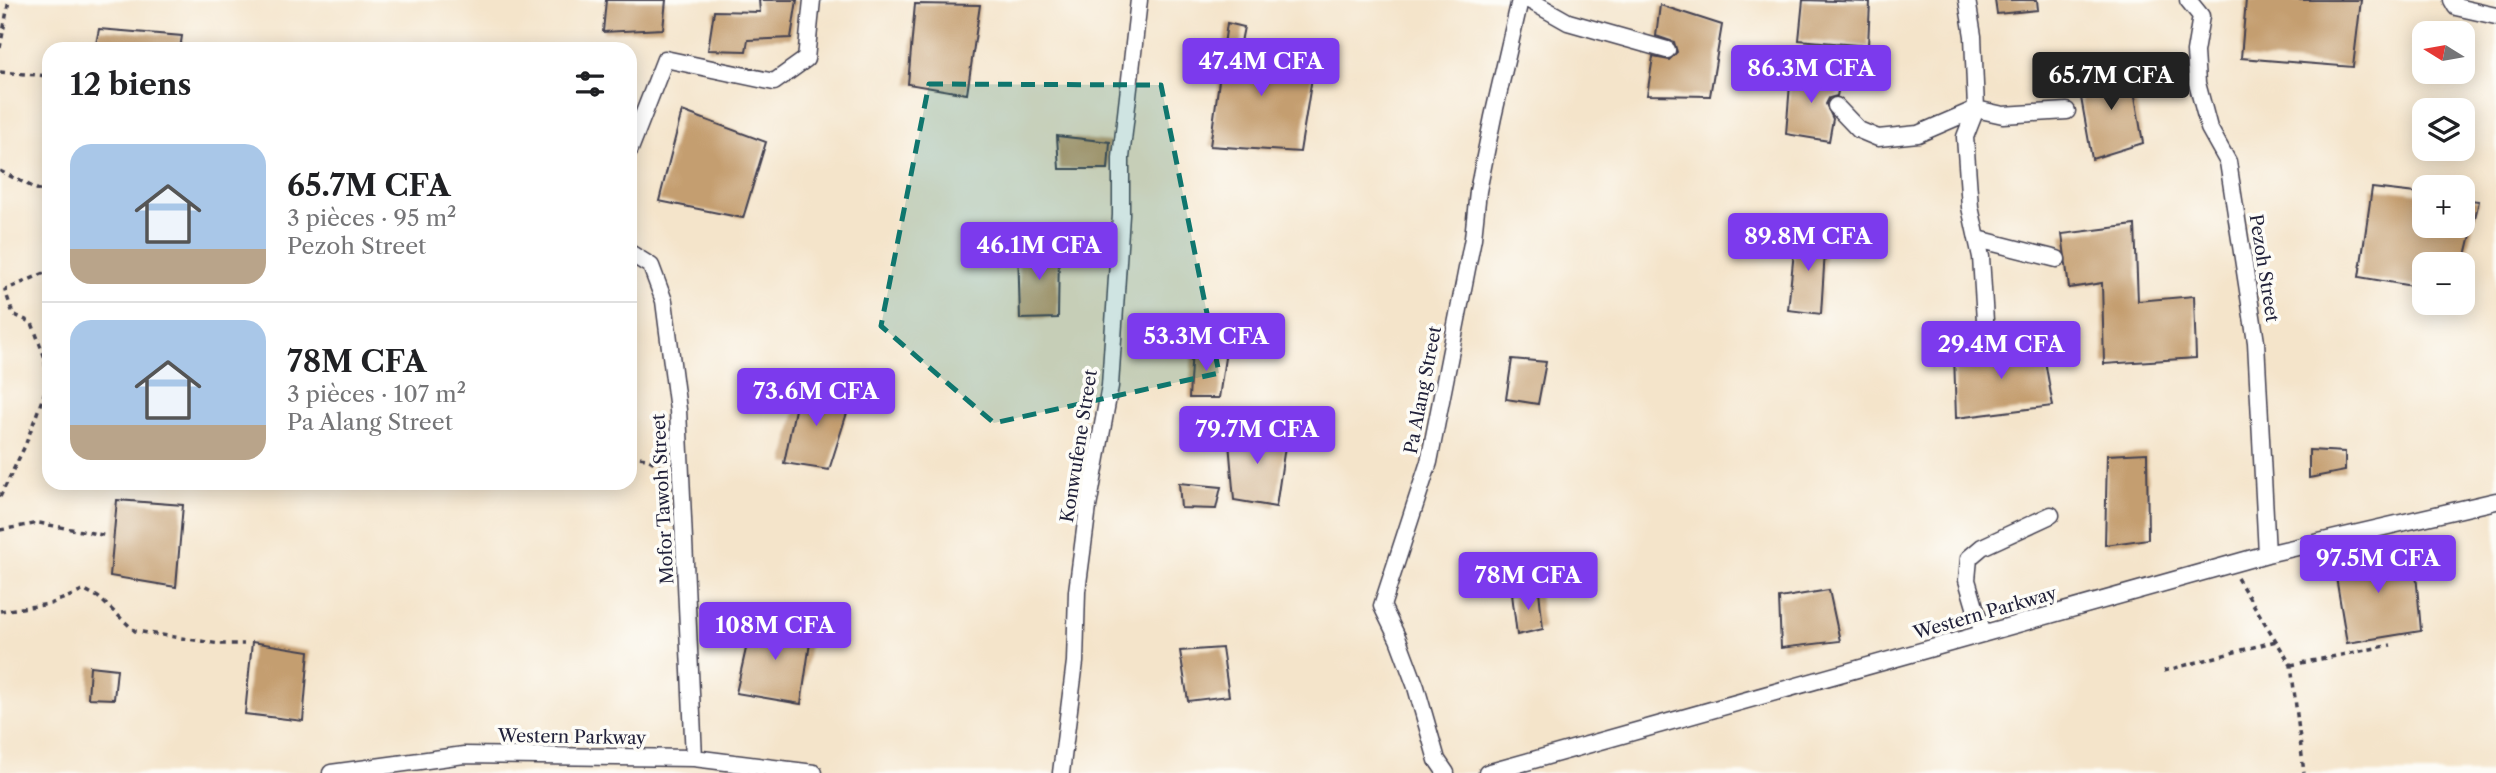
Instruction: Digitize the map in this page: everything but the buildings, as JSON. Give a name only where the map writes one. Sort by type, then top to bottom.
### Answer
[{"type":"street","points":[[637,131],[665,59],[774,82],[806,59],[812,0]]},
{"type":"street","name":"Konwufene Street","points":[[1061,773],[1074,662],[1077,592],[1094,468],[1111,386],[1121,215],[1121,158],[1139,0]]},
{"type":"street","name":"Pa Alang Street","points":[[1446,773],[1437,760],[1398,639],[1382,607],[1429,462],[1473,238],[1493,117],[1520,0]]},
{"type":"street","points":[[1529,0],[1568,22],[1667,50]]},
{"type":"street","points":[[1967,0],[1973,36],[1976,109],[1965,136],[1970,207],[1978,239],[1986,337]]},
{"type":"street","name":"Pezoh Street","points":[[2188,0],[2201,16],[2194,51],[2197,83],[2209,128],[2228,162],[2249,291],[2256,342],[2267,554]]},
{"type":"street","points":[[2452,0],[2456,7],[2496,16]]},
{"type":"street","points":[[1836,106],[1859,130],[1878,138],[1918,134],[1976,109],[2003,115],[2067,111]]},
{"type":"street","points":[[1978,239],[2057,259]]},
{"type":"street","name":"Mofor Tawoh Street","points":[[637,257],[652,266],[666,314],[678,410],[694,758]]},
{"type":"street","name":"Western Parkway","points":[[1487,773],[2267,554],[2496,501]]},
{"type":"street","points":[[1983,634],[1967,580],[1966,563],[1982,547],[2051,515]]},
{"type":"street","name":"Western Parkway","points":[[331,773],[464,755],[694,758],[814,773]]},
{"type":"path","points":[[0,48],[9,0]]},
{"type":"path","points":[[0,72],[42,75]]},
{"type":"path","points":[[0,171],[42,192]]},
{"type":"path","points":[[42,274],[5,290],[13,314],[32,323],[42,350]]},
{"type":"path","points":[[0,497],[42,399]]},
{"type":"path","points":[[637,457],[646,458],[661,467]]},
{"type":"path","points":[[0,530],[39,523],[108,536]]},
{"type":"path","points":[[2229,565],[2291,665],[2304,773]]},
{"type":"path","points":[[0,611],[50,604],[85,590],[98,597],[135,631],[220,644],[244,644]]},
{"type":"path","points":[[2164,671],[2276,641]]},
{"type":"path","points":[[2291,665],[2391,645]]},
{"type":"highlighted area","points":[[929,84],[1161,85],[1219,373],[994,423],[881,326]]}]
